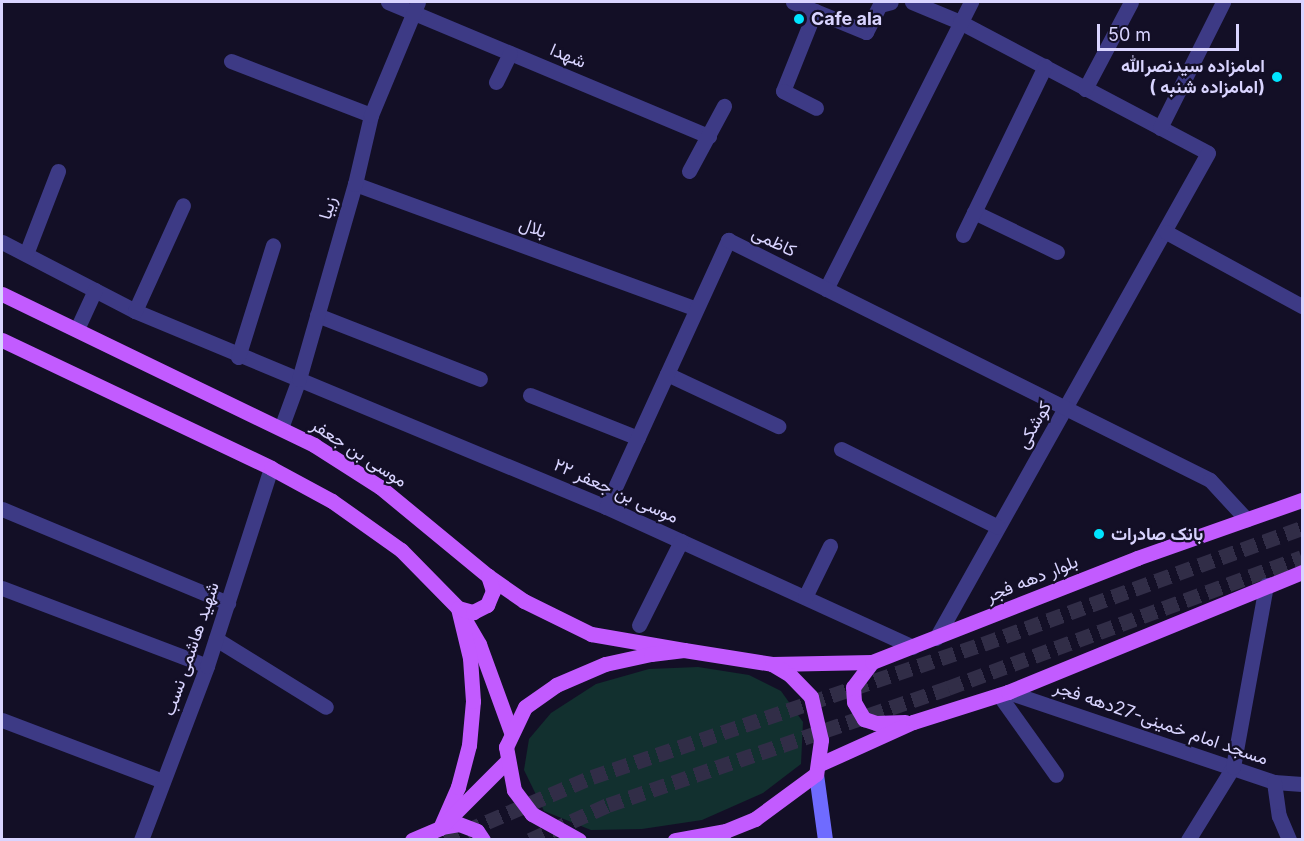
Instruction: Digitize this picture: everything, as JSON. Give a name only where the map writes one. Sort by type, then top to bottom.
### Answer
[{"type":"main road","name":"موسی بن جعفر","points":[[2,294],[280,428],[380,487],[488,576],[525,601],[591,634],[772,663]]},
{"type":"main road","points":[[2,339],[271,468],[332,501],[401,550],[458,608],[479,644],[511,732]]},
{"type":"main road","name":"بلوار دهه فجر","points":[[772,663],[872,662],[1302,500]]},
{"type":"main road","points":[[675,840],[726,831],[755,819],[818,769],[913,722],[1003,693],[1302,572]]},
{"type":"main road","points":[[458,608],[473,612],[487,605],[493,591],[488,576]]},
{"type":"main road","points":[[440,828],[466,755],[473,701],[470,658],[458,608]]},
{"type":"main road","points":[[579,840],[532,814],[514,790],[506,762],[511,732],[525,707],[555,685],[605,664],[684,650]]},
{"type":"main road","points":[[872,662],[853,687],[854,702],[864,719],[876,723],[913,722]]},
{"type":"main road","points":[[772,663],[790,675],[811,697],[821,740],[818,769],[825,839]]},
{"type":"main road","points":[[440,828],[506,762]]},
{"type":"main road","points":[[412,840],[440,828],[459,824],[477,831],[483,840]]},
{"type":"street","name":"شهدا","points":[[388,2],[415,7],[510,53],[709,136]]},
{"type":"street","points":[[793,2],[866,32],[880,5],[891,2]]},
{"type":"street","points":[[912,2],[960,22],[1160,128],[1223,2]]},
{"type":"street","points":[[826,289],[971,2]]},
{"type":"street","points":[[1085,89],[1131,2]]},
{"type":"street","name":"زیبا","points":[[280,428],[299,379],[355,184],[371,116],[415,7]]},
{"type":"street","points":[[815,11],[783,91],[816,108]]},
{"type":"street","points":[[496,82],[510,53]]},
{"type":"street","points":[[231,61],[371,116]]},
{"type":"street","points":[[963,235],[1044,66]]},
{"type":"street","points":[[689,171],[724,106]]},
{"type":"street","name":"کوشکی","points":[[936,638],[1166,232],[1208,153],[1160,128]]},
{"type":"street","points":[[26,254],[58,171]]},
{"type":"street","name":"بلال","points":[[355,184],[696,309]]},
{"type":"street","points":[[135,311],[183,205]]},
{"type":"street","points":[[974,212],[1057,252]]},
{"type":"street","points":[[1166,232],[1302,306]]},
{"type":"street","name":"کاظمی","points":[[606,507],[728,240],[1210,480],[1247,520]]},
{"type":"street","name":"موسی بن جعفر ۲۲","points":[[2,242],[135,311],[238,357],[299,379],[606,507],[913,647]]},
{"type":"street","points":[[238,357],[273,245]]},
{"type":"street","points":[[77,329],[95,290]]},
{"type":"street","points":[[317,315],[480,379]]},
{"type":"street","points":[[667,374],[778,426]]},
{"type":"street","points":[[530,395],[638,438]]},
{"type":"street","points":[[841,449],[998,527]]},
{"type":"street","name":"شهید هاشمی نسب","points":[[141,840],[207,666],[271,468]]},
{"type":"street","points":[[2,509],[228,603]]},
{"type":"street","points":[[639,625],[681,541]]},
{"type":"street","points":[[805,597],[830,546]]},
{"type":"street","points":[[1188,840],[1233,767],[1266,585]]},
{"type":"street","points":[[2,588],[207,666]]},
{"type":"street","points":[[216,639],[326,707]]},
{"type":"street","points":[[1003,693],[1056,775]]},
{"type":"street","name":"مسجد امام خمینی-27دهه فجر","points":[[1003,693],[1275,782],[1302,784]]},
{"type":"street","points":[[2,720],[163,781]]},
{"type":"street","points":[[1275,782],[1279,816],[1289,840]]},
{"type":"green space","points":[[698,667],[749,675],[781,691],[803,722],[801,764],[763,793],[702,820],[642,829],[591,830],[544,811],[524,770],[529,739],[551,713],[596,684],[649,669]]},
{"type":"tunnel","points":[[445,840],[592,777],[983,644],[1302,528]]},
{"type":"tunnel","points":[[530,840],[608,805],[948,688],[1302,557]]},
{"type":"place","name":"Cafe ala","points":[[799,19]]},
{"type":"place","name":"امامزاده سیدنصرالله ( امامزاده شنبه)","points":[[1277,77]]},
{"type":"place","name":"بانک صادرات","points":[[1099,534]]}]
